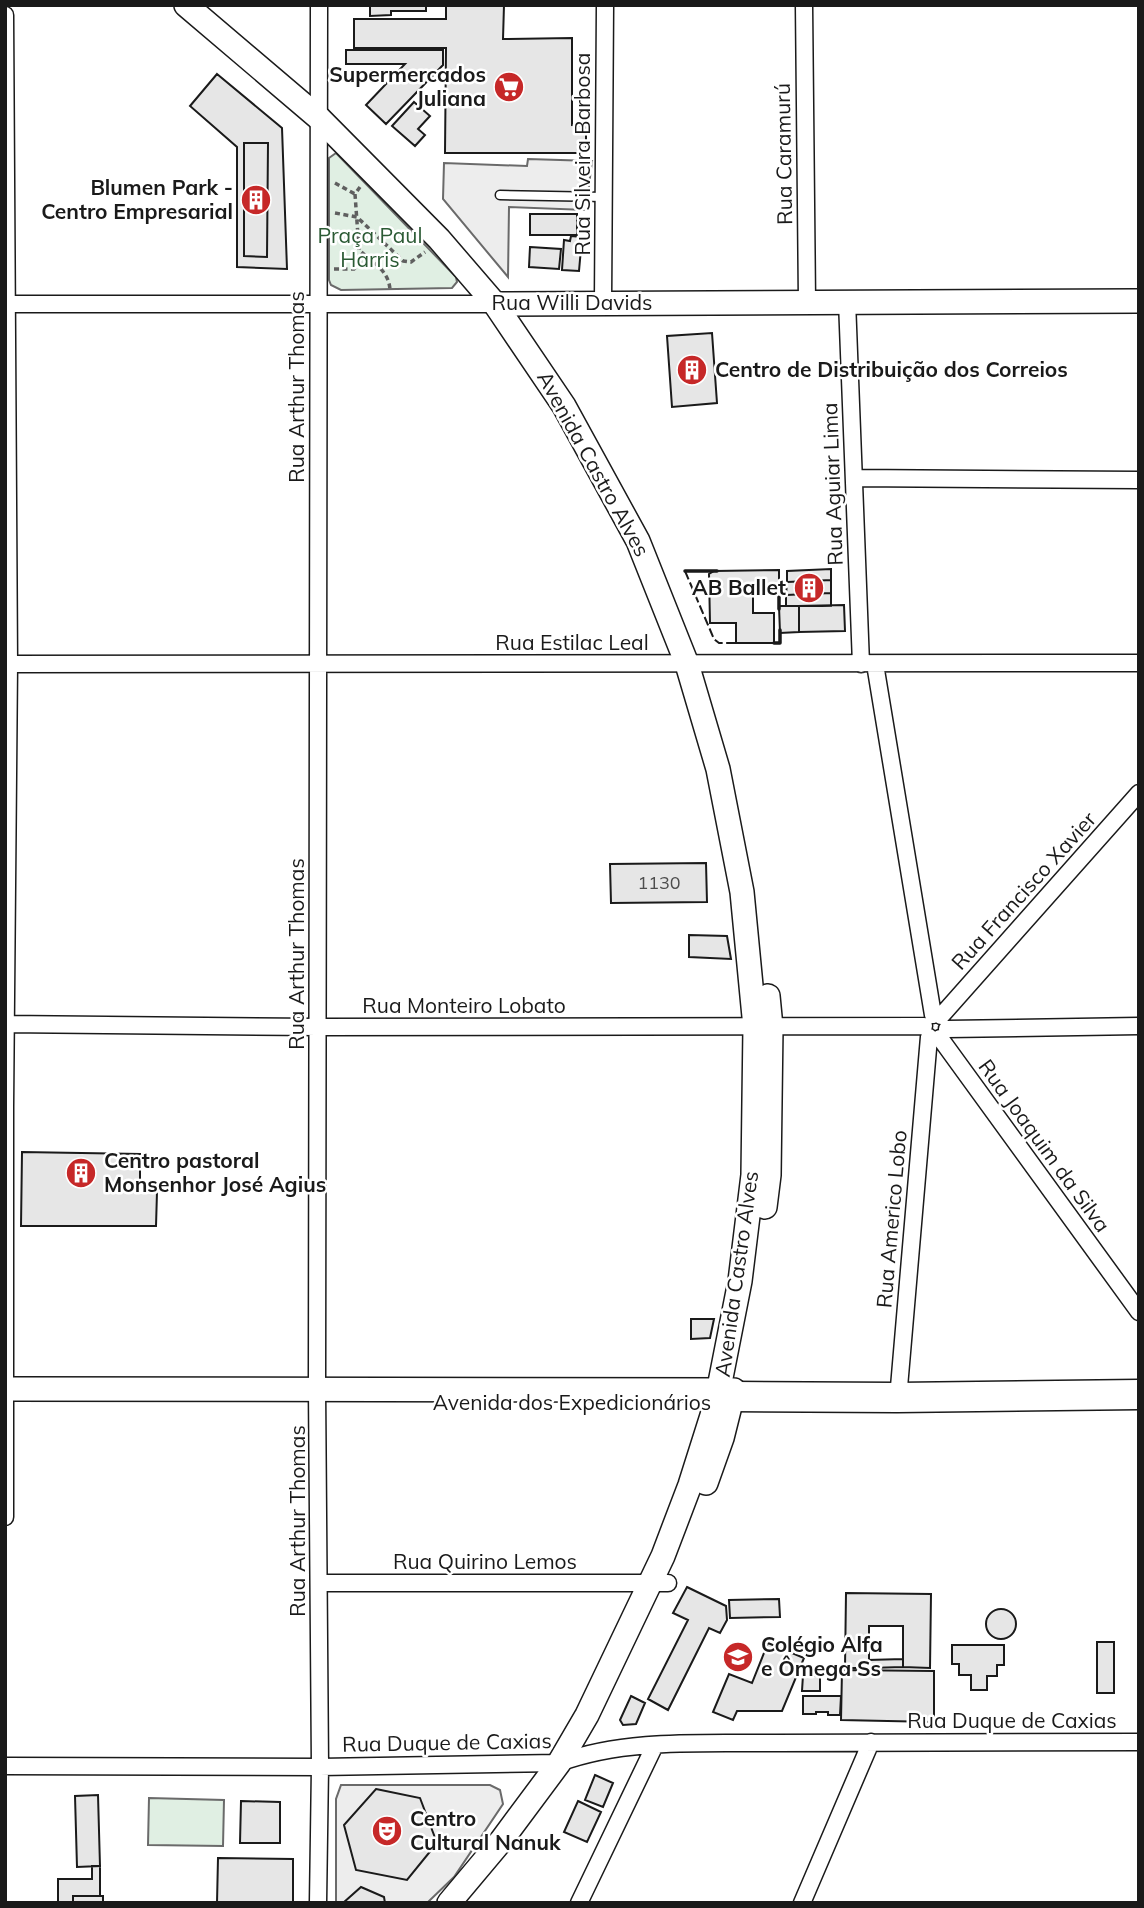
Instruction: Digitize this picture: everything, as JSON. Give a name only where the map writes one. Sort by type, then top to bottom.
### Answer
[{"type":"main road","name":"Avenida Castro Alves","points":[[186,5],[242,43],[320,109],[411,200],[439,239],[503,304]]},
{"type":"main road","name":"Avenida Castro Alves","points":[[209,5],[242,43]]},
{"type":"main road","name":"Avenida Castro Alves","points":[[320,109],[375,173],[457,236],[503,304],[644,538],[695,664],[718,769],[750,891],[763,1027],[761,1175],[740,1280],[725,1397],[690,1485],[659,1583],[581,1754],[481,1876],[449,1903]]},
{"type":"main road","name":"Rua Willi Davids","points":[[503,304],[1139,301]]},
{"type":"main road","name":"Avenida dos Expedicionários","points":[[6,1396],[725,1397]]},
{"type":"main road","name":"Avenida Castro Alves","points":[[467,1903],[481,1876],[559,1763],[659,1583]]},
{"type":"street","name":"Rua Arthur Thomas","points":[[318,1903],[319,5]]},
{"type":"street","name":"Rua Silveira Barbosa","points":[[603,302],[605,5]]},
{"type":"street","name":"Rua Caramurú","points":[[804,5],[807,302]]},
{"type":"street","points":[[5,15],[5,1517]]},
{"type":"street","name":"Rua Willi Davids","points":[[7,304],[317,303],[391,295],[503,304]]},
{"type":"street","name":"Rua Aguiar Lima","points":[[847,301],[854,478],[868,664],[936,1027]]},
{"type":"street","points":[[854,478],[1139,480]]},
{"type":"street","name":"Rua Estilac Leal","points":[[7,664],[1139,663]]},
{"type":"street","name":"Rua Francisco Xavier","points":[[936,1027],[1139,793]]},
{"type":"street","name":"Rua Monteiro Lobato","points":[[6,1024],[318,1027],[1139,1026]]},
{"type":"street","name":"Rua Joaquim da Silva","points":[[936,1027],[1139,1312]]},
{"type":"street","name":"Rua Americo Lobo","points":[[898,1398],[936,1027]]},
{"type":"street","name":"Avenida dos Expedicionários","points":[[898,1398],[1139,1388]]},
{"type":"street","name":"Avenida dos Expedicionários","points":[[725,1397],[1139,1401]]},
{"type":"street","name":"Rua Quirino Lemos","points":[[319,1583],[659,1583]]},
{"type":"street","points":[[802,1903],[871,1742]]},
{"type":"street","name":"Rua Duque de Caxias","points":[[5,1766],[320,1767],[559,1763],[581,1754],[654,1745],[1139,1742]]},
{"type":"street","points":[[579,1903],[654,1745]]},
{"type":"lane","points":[[500,195],[605,197]]},
{"type":"path","points":[[375,173],[355,194],[359,250],[381,268],[390,281],[391,295]]},
{"type":"path","points":[[331,191],[332,180]]},
{"type":"path","points":[[318,209],[357,217],[397,257],[406,262],[416,260],[439,239]]},
{"type":"path","points":[[318,268],[354,269],[363,254]]},
{"type":"path","points":[[377,287],[391,295]]},
{"type":"green space","name":"Praça Paul Harris","points":[[336,153],[456,277],[457,282],[452,288],[341,290],[331,285],[329,158]]},
{"type":"green space","points":[[149,1798],[224,1800],[223,1846],[148,1845]]},
{"type":"shaded area","points":[[528,159],[592,161],[586,210],[509,207],[508,277],[443,199],[444,163],[527,166]]},
{"type":"shaded area","points":[[341,1785],[490,1785],[500,1790],[503,1804],[454,1877],[427,1903],[336,1903],[336,1799]]},
{"type":"building","points":[[370,5],[426,5],[426,11],[391,11],[391,15],[370,16]]},
{"type":"building","name":"Supermercados Juliana","points":[[446,5],[504,5],[503,39],[572,38],[572,125],[586,126],[586,153],[445,153],[446,48],[354,48],[354,19],[446,19]]},
{"type":"building","points":[[346,50],[443,50],[443,65],[386,124],[366,105],[405,64],[346,64]]},
{"type":"building","points":[[217,74],[282,128],[287,269],[237,267],[237,147],[190,106]],"holes":[[[244,143],[268,143],[267,257],[244,256]]]},
{"type":"building","points":[[414,102],[430,116],[418,129],[425,135],[415,146],[392,126]]},
{"type":"building","name":"Blumen Park - Centro Empresarial","points":[[244,143],[268,143],[267,257],[244,256]]},
{"type":"building","points":[[530,214],[577,214],[577,235],[530,235]]},
{"type":"building","points":[[571,236],[582,237],[579,271],[562,270],[564,240],[570,241]]},
{"type":"building","points":[[530,247],[561,249],[559,269],[529,267]]},
{"type":"building","name":"Centro de Distribuição dos Correios","points":[[712,333],[717,403],[672,407],[667,336]]},
{"type":"building","points":[[831,569],[831,580],[787,582],[787,571]]},
{"type":"building","points":[[779,570],[779,593],[753,594],[753,613],[774,613],[774,643],[736,643],[736,623],[710,623],[709,574],[714,571]]},
{"type":"building","name":"AB Ballet","points":[[831,580],[831,593],[786,595],[787,582]]},
{"type":"building","points":[[831,593],[831,606],[786,606],[786,595]]},
{"type":"building","points":[[844,605],[845,631],[799,632],[799,606]]},
{"type":"building","points":[[779,606],[799,606],[799,632],[780,633]]},
{"type":"building","points":[[706,863],[707,902],[611,903],[610,864]]},
{"type":"building","points":[[689,935],[727,936],[731,959],[689,957]]},
{"type":"building","name":"Centro pastoral Monsenhor José Agius","points":[[22,1152],[140,1154],[140,1192],[157,1192],[156,1226],[21,1226]]},
{"type":"building","points":[[691,1319],[714,1319],[710,1338],[691,1339]]},
{"type":"building","points":[[687,1587],[726,1606],[727,1620],[720,1633],[709,1628],[668,1710],[648,1699],[688,1620],[673,1613]]},
{"type":"building","points":[[846,1593],[931,1594],[930,1668],[903,1667],[903,1626],[869,1626],[869,1668],[845,1668]]},
{"type":"building","points":[[779,1599],[780,1617],[730,1618],[729,1600]]},
{"type":"building","points":[[1001,1609],[1012,1613],[1016,1624],[1012,1635],[1001,1639],[990,1635],[986,1624],[990,1613]]},
{"type":"building","points":[[1097,1642],[1114,1642],[1114,1693],[1097,1693]]},
{"type":"building","points":[[768,1643],[804,1658],[782,1711],[737,1711],[733,1720],[713,1712],[729,1674],[752,1683]]},
{"type":"building","points":[[952,1645],[1004,1645],[1004,1665],[997,1665],[997,1676],[987,1676],[987,1690],[971,1690],[971,1675],[959,1675],[959,1664],[952,1664]]},
{"type":"building","points":[[903,1659],[903,1667],[869,1668],[868,1660]]},
{"type":"building","points":[[842,1670],[934,1671],[934,1722],[841,1720]]},
{"type":"building","points":[[803,1675],[820,1676],[820,1691],[802,1691]]},
{"type":"building","points":[[631,1696],[645,1703],[636,1724],[623,1725],[620,1720]]},
{"type":"building","points":[[803,1696],[841,1696],[840,1715],[828,1715],[828,1712],[803,1714]]},
{"type":"building","points":[[595,1775],[613,1783],[603,1807],[585,1800]]},
{"type":"building","name":"Centro Cultural Nanuk","points":[[376,1789],[420,1798],[437,1843],[407,1880],[356,1870],[344,1825]]},
{"type":"building","points":[[98,1795],[100,1866],[77,1867],[75,1796]]},
{"type":"building","points":[[241,1801],[280,1802],[280,1843],[240,1843]]},
{"type":"building","points":[[578,1801],[601,1812],[587,1842],[564,1832]]},
{"type":"building","points":[[218,1858],[293,1859],[293,1903],[217,1903]]},
{"type":"building","points":[[92,1866],[100,1866],[100,1896],[73,1896],[73,1903],[58,1903],[58,1879],[92,1879]]},
{"type":"building","points":[[361,1887],[384,1897],[385,1903],[343,1903]]},
{"type":"building","points":[[73,1896],[103,1896],[103,1903],[73,1903]]},
{"type":"fence","points":[[685,571],[714,639],[719,643],[740,643]]},
{"type":"wall","points":[[685,571],[717,571]]},
{"type":"wall","points":[[779,588],[779,609]]},
{"type":"wall","points":[[774,643],[780,643],[780,630]]},
{"type":"place","name":"Supermercados Juliana","points":[[509,87]]},
{"type":"place","name":"Blumen Park - Centro Empresarial","points":[[256,200]]},
{"type":"place","name":"Centro de Distribuição dos Correios","points":[[692,370]]},
{"type":"place","name":"AB Ballet","points":[[809,588]]},
{"type":"place","name":"Centro pastoral Monsenhor José Agius","points":[[81,1173]]},
{"type":"place","name":"Colégio Alfa e Ômega Ss","points":[[738,1657]]},
{"type":"place","name":"Centro Cultural Nanuk","points":[[387,1831]]}]
